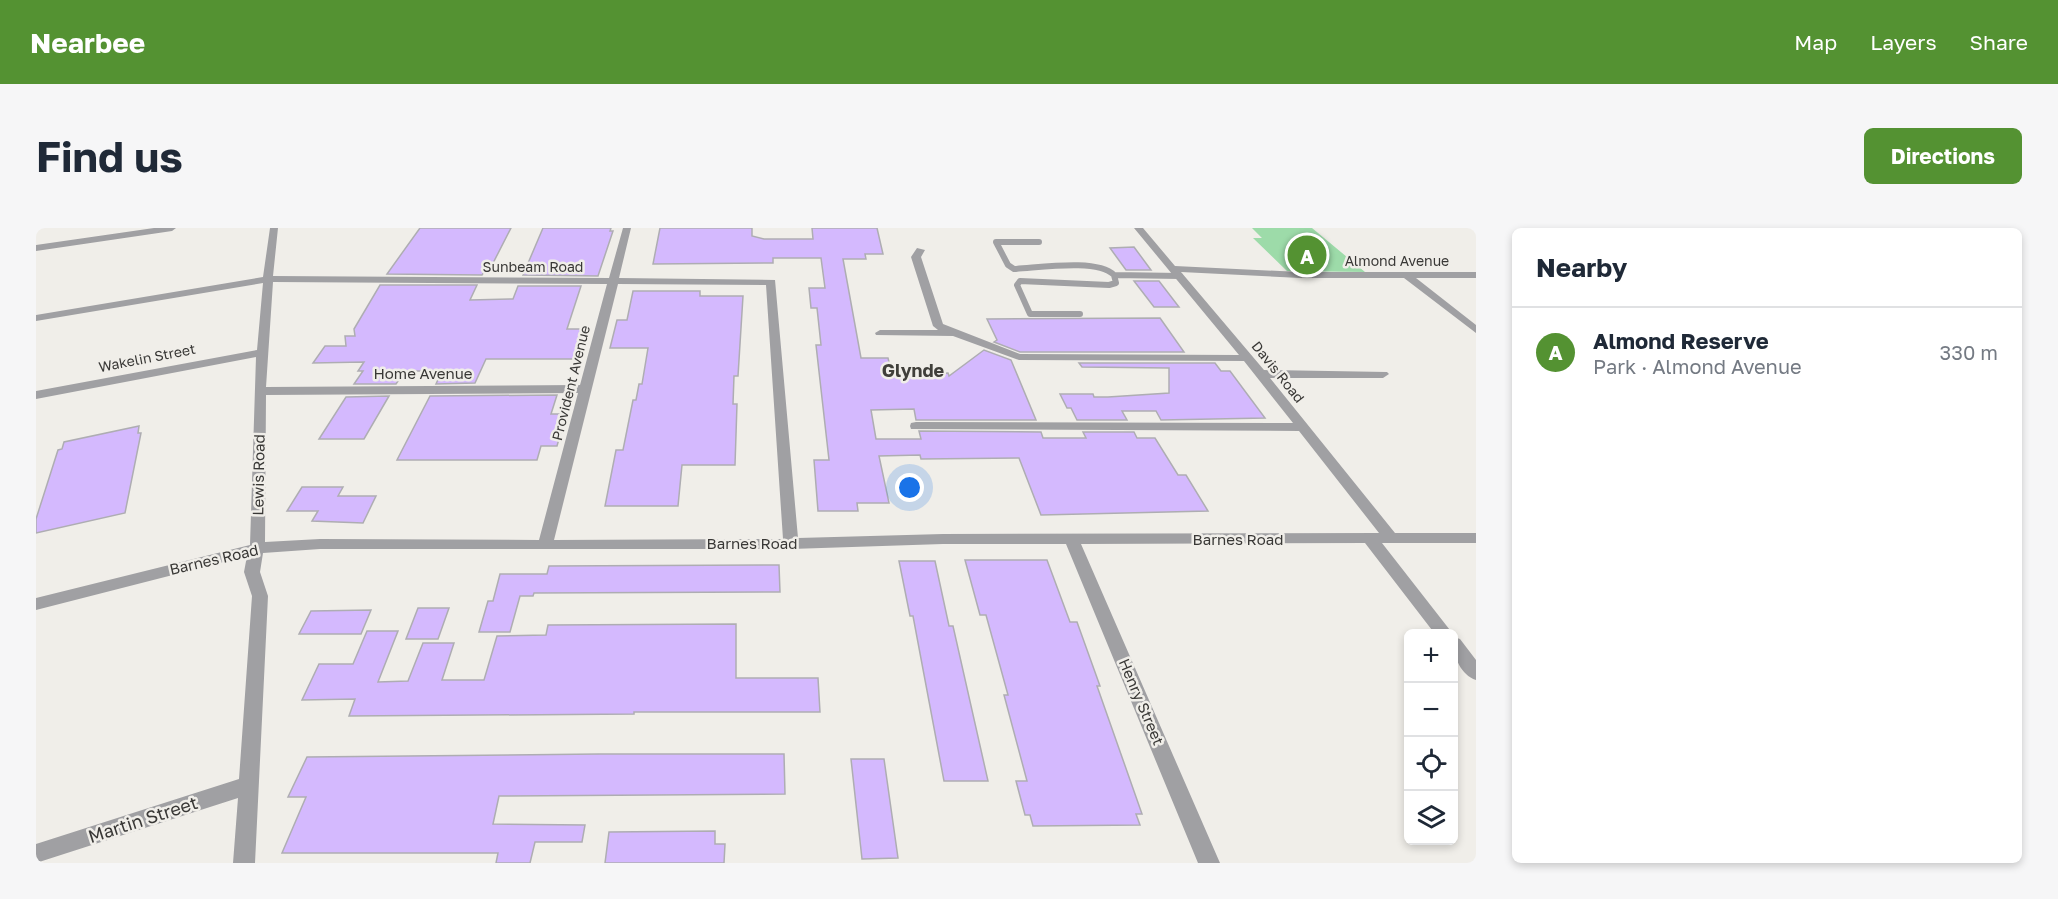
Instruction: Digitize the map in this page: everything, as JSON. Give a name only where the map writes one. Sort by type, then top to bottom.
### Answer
[{"type":"street","points":[[36,248],[172,228]]},
{"type":"street","name":"Lewis Road","points":[[244,863],[260,596],[251,577],[252,561],[258,548],[261,391],[267,279],[274,228]]},
{"type":"street","name":"Provident Avenue","points":[[545,545],[627,228]]},
{"type":"street","name":"Davis Road","points":[[1138,228],[1261,374],[1391,538]]},
{"type":"street","points":[[920,250],[916,257],[935,322],[939,327],[1019,357],[1247,358]]},
{"type":"street","name":"Almond Avenue","points":[[1177,272],[1476,275]]},
{"type":"street","points":[[1406,275],[1476,330]]},
{"type":"street","name":"Sunbeam Road","points":[[36,318],[267,279],[612,283],[771,282],[791,544]]},
{"type":"street","points":[[880,333],[953,333]]},
{"type":"street","name":"Wakelin Street","points":[[36,394],[263,352]]},
{"type":"street","points":[[1261,374],[1383,374]]},
{"type":"street","name":"Home Avenue","points":[[261,391],[584,390]]},
{"type":"street","points":[[916,426],[1303,427]]},
{"type":"street","name":"Barnes Road","points":[[36,604],[258,548],[320,544],[791,544],[943,539],[1072,541],[1476,538]]},
{"type":"street","points":[[1370,539],[1442,629]]},
{"type":"street","name":"Henry Street","points":[[1072,541],[1209,863]]},
{"type":"street","points":[[1458,649],[1476,673]]},
{"type":"street","name":"Martin Street","points":[[36,854],[249,785]]},
{"type":"lane","points":[[1014,269],[1012,271],[1020,281],[1096,286],[1116,283],[1114,275],[1109,270],[1085,264],[1014,269],[1008,265],[996,242],[1039,242]]},
{"type":"lane","points":[[1114,275],[1177,272]]},
{"type":"lane","points":[[1020,281],[1017,285],[1030,314],[1080,314]]},
{"type":"green space","points":[[1252,228],[1312,228],[1365,272],[1287,271],[1253,238],[1262,238]]},
{"type":"building","points":[[420,228],[511,228],[490,269],[486,269],[482,275],[387,274]]},
{"type":"building","points":[[543,228],[611,228],[610,231],[613,231],[598,276],[523,275]]},
{"type":"building","points":[[660,228],[752,228],[752,236],[764,239],[813,239],[812,228],[877,228],[883,254],[865,254],[866,259],[843,259],[861,358],[888,358],[891,370],[904,370],[905,374],[948,373],[949,376],[984,350],[1011,360],[1036,420],[916,420],[914,409],[871,410],[876,439],[921,439],[919,431],[1041,432],[1043,438],[1086,438],[1083,432],[1134,432],[1137,438],[1155,438],[1178,475],[1186,475],[1208,511],[1041,515],[1019,458],[921,459],[920,455],[879,456],[889,503],[857,503],[858,511],[818,511],[814,460],[829,460],[816,345],[821,345],[817,308],[811,308],[809,288],[825,288],[821,258],[773,258],[773,263],[653,264]]},
{"type":"building","points":[[1134,247],[1151,270],[1126,270],[1110,248]]},
{"type":"building","points":[[1134,281],[1159,281],[1179,307],[1154,307]]},
{"type":"building","points":[[380,285],[477,285],[470,300],[513,299],[518,286],[581,286],[567,329],[583,329],[574,359],[486,359],[475,383],[436,384],[442,371],[405,371],[396,384],[354,384],[363,371],[358,371],[364,362],[313,363],[325,346],[346,346],[345,336],[355,336],[354,329]]},
{"type":"building","points":[[633,291],[700,291],[700,296],[743,296],[738,376],[734,376],[733,404],[737,404],[735,465],[682,465],[678,506],[605,506],[616,450],[623,450],[633,400],[636,400],[639,384],[642,384],[648,348],[610,348],[617,320],[627,320]]},
{"type":"building","points":[[1160,318],[1184,352],[1020,352],[994,342],[997,340],[987,319]]},
{"type":"building","points":[[1079,363],[1215,363],[1221,371],[1230,371],[1265,418],[1161,420],[1156,411],[1122,411],[1127,420],[1077,420],[1071,408],[1067,408],[1060,394],[1093,394],[1094,397],[1108,397],[1169,393],[1169,368],[1082,367]]},
{"type":"building","points":[[557,395],[551,414],[566,414],[557,446],[541,446],[537,460],[397,460],[430,396]]},
{"type":"building","points":[[389,396],[364,439],[319,439],[346,397]]},
{"type":"building","points":[[139,426],[138,433],[141,433],[125,513],[36,533],[36,519],[58,450],[62,449],[64,442]]},
{"type":"building","points":[[302,487],[343,487],[338,496],[376,496],[363,523],[312,521],[318,511],[287,511]]},
{"type":"building","points":[[965,560],[1047,560],[1070,622],[1077,622],[1100,686],[1097,686],[1142,814],[1136,814],[1140,825],[1033,826],[1030,815],[1025,815],[1016,781],[1027,781],[1004,695],[1008,695],[986,615],[980,615]]},
{"type":"building","points":[[899,561],[935,561],[949,626],[953,626],[988,781],[944,781],[913,616],[910,616]]},
{"type":"building","points":[[779,565],[780,592],[534,593],[533,596],[520,596],[510,632],[479,632],[488,601],[493,601],[500,574],[547,574],[549,566]]},
{"type":"building","points":[[418,608],[449,608],[438,639],[406,639]]},
{"type":"building","points":[[371,610],[361,634],[299,634],[311,611]]},
{"type":"building","points":[[736,624],[736,678],[818,678],[820,712],[349,716],[355,699],[302,700],[319,664],[353,664],[367,631],[398,631],[378,682],[408,681],[423,643],[454,643],[442,680],[484,680],[497,636],[546,635],[548,625]]},
{"type":"building","points":[[784,754],[785,794],[499,796],[493,824],[585,825],[582,842],[535,842],[530,863],[496,863],[498,853],[282,853],[306,797],[288,797],[307,757]]},
{"type":"building","points":[[851,759],[884,759],[898,858],[862,859]]},
{"type":"building","points":[[715,831],[715,844],[725,844],[724,863],[605,863],[609,832]]},
{"type":"place","name":"Almond Reserve","points":[[1307,255]]},
{"type":"district","name":"Glynde","points":[[913,371]]}]
